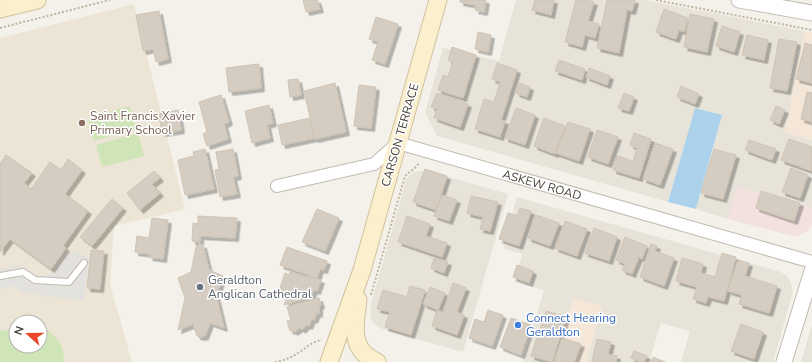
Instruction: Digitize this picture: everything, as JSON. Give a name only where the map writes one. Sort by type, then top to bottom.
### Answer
[{"type":"main road","points":[[0,9],[37,0]]},
{"type":"main road","name":"CARSON TERRACE","points":[[329,362],[362,270],[438,0]]},
{"type":"main road","name":"CARSON TERRACE","points":[[362,270],[355,334],[362,351],[366,356],[377,362]]},
{"type":"street","points":[[740,0],[812,13]]},
{"type":"street","points":[[277,186],[374,164],[398,143]]},
{"type":"street","name":"ASKEW ROAD","points":[[398,143],[812,262]]},
{"type":"street","points":[[784,362],[812,271]]},
{"type":"lane","points":[[0,276],[23,272],[35,280],[69,282],[84,263]]},
{"type":"path","points":[[0,28],[110,0]]},
{"type":"path","points":[[656,0],[812,30]]},
{"type":"path","points":[[370,298],[405,176],[417,166],[420,158]]},
{"type":"path","points":[[275,362],[293,356],[318,340],[326,342]]},
{"type":"shaded area","points":[[516,0],[645,0],[805,31],[785,132],[812,140],[812,208],[738,187],[728,219],[696,209],[722,115],[695,108],[668,202],[437,136],[425,113],[443,48],[499,61]]},
{"type":"shaded area","name":"Saint Francis Xavier Primary School","points":[[134,4],[185,209],[114,226],[110,284],[132,362],[0,362],[0,38]]},
{"type":"shaded area","points":[[805,31],[812,32],[812,140],[785,132]]},
{"type":"shaded area","points":[[427,171],[508,194],[463,352],[385,330],[378,327],[371,319],[370,308],[406,180],[412,173]]},
{"type":"shaded area","points":[[737,187],[812,208],[812,225],[808,231],[796,237],[728,219]]},
{"type":"shaded area","points":[[517,197],[781,272],[787,276],[791,283],[793,292],[773,362],[681,362],[690,331],[661,323],[649,362],[586,362],[602,306],[573,298],[555,362],[523,362],[544,290],[515,282],[522,254],[505,249],[503,245]]},
{"type":"shaded area","points":[[72,250],[89,258],[84,301],[24,293],[14,286],[0,290],[0,269],[14,265],[24,266],[37,276],[45,276],[55,271]]},
{"type":"shaded area","points":[[573,298],[602,306],[586,362],[555,362]]},
{"type":"shaded area","points":[[812,325],[812,362],[801,362]]},
{"type":"green space","points":[[130,106],[136,129],[94,141],[88,118]]},
{"type":"green space","points":[[138,133],[144,156],[102,167],[96,145]]},
{"type":"green space","points":[[8,330],[8,354],[48,354],[48,331],[61,345],[64,362],[0,362],[0,331]]},
{"type":"water","points":[[695,108],[722,115],[696,209],[668,202]]},
{"type":"building","points":[[303,0],[317,0],[320,9],[306,12]]},
{"type":"building","points":[[460,0],[486,0],[484,12],[475,10],[476,5],[460,2]]},
{"type":"building","points":[[535,0],[554,0],[551,15],[532,10]]},
{"type":"building","points":[[576,0],[587,0],[594,2],[588,21],[599,24],[595,38],[585,35],[582,47],[565,42]]},
{"type":"building","points":[[607,0],[635,0],[632,11],[627,10],[619,53],[597,48]]},
{"type":"building","points":[[664,9],[688,18],[684,32],[679,30],[676,39],[656,32]]},
{"type":"building","points":[[159,11],[168,59],[156,62],[153,49],[143,51],[136,15]]},
{"type":"building","points":[[690,14],[714,19],[707,52],[684,47]]},
{"type":"building","points":[[376,17],[398,24],[385,64],[372,60],[378,42],[369,39]]},
{"type":"building","points":[[722,26],[740,32],[734,52],[716,46]]},
{"type":"building","points":[[478,32],[491,35],[488,52],[475,49]]},
{"type":"building","points":[[747,35],[768,40],[764,60],[742,55]]},
{"type":"building","points":[[779,39],[797,42],[787,91],[770,88]]},
{"type":"building","points":[[805,43],[812,45],[812,83],[796,79]]},
{"type":"building","points":[[452,47],[476,55],[463,98],[438,90],[443,75],[448,77],[453,62],[448,60]]},
{"type":"building","points":[[559,60],[585,69],[582,80],[555,71]]},
{"type":"building","points":[[497,63],[517,70],[501,120],[505,121],[500,137],[475,129],[484,99],[494,102],[500,82],[492,79]]},
{"type":"building","points":[[259,64],[261,88],[229,92],[226,68]]},
{"type":"building","points":[[589,68],[610,76],[607,85],[586,77]]},
{"type":"building","points":[[298,79],[301,95],[290,97],[288,80]]},
{"type":"building","points":[[335,83],[346,132],[315,139],[304,91]]},
{"type":"building","points":[[519,83],[530,87],[527,97],[516,93]]},
{"type":"building","points":[[359,85],[376,87],[371,128],[354,126]]},
{"type":"building","points":[[681,86],[699,94],[695,104],[677,97]]},
{"type":"building","points":[[807,92],[812,93],[812,122],[801,119]]},
{"type":"building","points":[[437,93],[468,104],[460,127],[434,118],[437,109],[431,107]]},
{"type":"building","points":[[624,93],[634,97],[629,111],[618,108]]},
{"type":"building","points":[[221,95],[229,122],[224,124],[228,139],[207,146],[203,134],[207,132],[199,102]]},
{"type":"building","points":[[269,105],[273,123],[267,125],[270,138],[252,143],[245,111]]},
{"type":"building","points":[[776,106],[785,110],[779,124],[770,120]]},
{"type":"building","points":[[516,108],[535,115],[525,145],[505,138]]},
{"type":"building","points":[[178,110],[181,130],[162,133],[159,114]]},
{"type":"building","points":[[310,118],[314,138],[282,145],[278,125]]},
{"type":"building","points":[[544,118],[565,126],[555,154],[534,146]]},
{"type":"building","points":[[568,122],[590,129],[579,161],[556,153]]},
{"type":"building","points":[[597,130],[618,137],[608,164],[588,157]]},
{"type":"building","points":[[634,133],[651,139],[639,178],[613,170],[617,156],[633,161],[637,148],[630,145]]},
{"type":"building","points":[[789,139],[812,147],[812,171],[781,160]]},
{"type":"building","points":[[749,140],[776,149],[772,160],[745,150]]},
{"type":"building","points":[[655,143],[673,149],[660,185],[643,179]]},
{"type":"building","points":[[205,149],[214,189],[185,195],[178,160],[194,156],[193,152]]},
{"type":"building","points":[[233,149],[238,176],[233,177],[237,194],[220,197],[215,170],[219,169],[216,152]]},
{"type":"building","points":[[714,149],[736,155],[723,199],[701,193]]},
{"type":"building","points":[[6,155],[32,173],[24,183],[31,189],[50,162],[61,170],[68,159],[82,170],[65,194],[88,211],[63,246],[66,248],[51,269],[10,239],[0,252],[0,164]]},
{"type":"building","points":[[791,168],[808,175],[800,198],[782,192]]},
{"type":"building","points":[[425,169],[447,176],[436,210],[413,202]]},
{"type":"building","points":[[154,171],[160,178],[152,184],[160,193],[140,210],[127,193]]},
{"type":"building","points":[[761,191],[800,203],[794,221],[756,208]]},
{"type":"building","points":[[442,195],[457,200],[449,221],[434,216]]},
{"type":"building","points":[[471,196],[498,202],[490,231],[480,229],[483,217],[467,213]]},
{"type":"building","points":[[112,199],[123,208],[92,246],[80,237]]},
{"type":"building","points":[[520,208],[531,211],[519,246],[499,239],[508,213],[517,216]]},
{"type":"building","points":[[317,209],[339,218],[325,251],[302,242]]},
{"type":"building","points":[[536,215],[559,223],[550,246],[528,238]]},
{"type":"building","points":[[198,216],[237,218],[235,238],[200,236],[200,242],[192,241],[193,223],[198,224]]},
{"type":"building","points":[[407,216],[430,224],[426,236],[447,243],[442,257],[398,242]]},
{"type":"building","points":[[152,218],[168,220],[163,259],[149,257],[150,254],[135,252],[137,236],[149,238]]},
{"type":"building","points":[[565,221],[587,229],[577,256],[555,248]]},
{"type":"building","points":[[594,228],[617,237],[609,261],[585,253]]},
{"type":"building","points":[[625,237],[647,246],[642,259],[639,257],[632,274],[622,270],[625,264],[616,260]]},
{"type":"building","name":"Geraldton Anglican Cathedral","points":[[199,244],[203,245],[209,270],[223,276],[216,295],[224,328],[210,323],[205,336],[202,337],[197,336],[193,324],[178,330],[185,298],[178,278],[191,272],[196,247]]},
{"type":"building","points":[[651,244],[657,246],[655,251],[674,258],[664,286],[640,277]]},
{"type":"building","points":[[287,247],[327,261],[324,270],[320,269],[317,278],[280,265]]},
{"type":"building","points":[[91,250],[104,251],[100,289],[87,288]]},
{"type":"building","points":[[722,253],[736,257],[724,301],[708,297],[706,303],[693,299],[697,287],[676,281],[682,258],[703,264],[701,273],[715,277]]},
{"type":"building","points":[[434,258],[448,262],[444,273],[431,268]]},
{"type":"building","points":[[738,260],[749,263],[745,276],[777,286],[769,313],[739,304],[742,295],[728,291]]},
{"type":"building","points":[[517,265],[533,271],[529,283],[513,277]]},
{"type":"building","points":[[290,272],[308,278],[308,276],[321,280],[317,291],[314,290],[311,297],[284,305],[288,294],[279,291],[285,273],[289,275]]},
{"type":"building","points":[[453,283],[466,288],[457,312],[464,315],[457,335],[432,326],[437,310],[443,312]]},
{"type":"building","points":[[410,286],[425,290],[411,335],[385,327],[390,312],[377,309],[383,290],[407,297]]},
{"type":"building","points":[[430,287],[445,293],[438,310],[423,304]]},
{"type":"building","points":[[319,298],[321,305],[319,306],[319,314],[317,313],[314,320],[312,319],[309,326],[307,325],[302,330],[300,328],[294,332],[293,330],[290,331],[287,321],[291,320],[287,307]]},
{"type":"building","points":[[488,310],[503,315],[492,346],[469,338],[475,319],[484,322]]},
{"type":"building","points":[[546,311],[566,317],[552,362],[531,356]]},
{"type":"building","points":[[511,318],[531,325],[521,355],[500,347]]},
{"type":"building","points":[[741,324],[763,332],[754,359],[731,351]]},
{"type":"building","points":[[562,338],[581,344],[574,362],[554,362]]},
{"type":"building","points":[[597,339],[611,342],[608,354],[617,356],[616,362],[592,362]]},
{"type":"building","points":[[634,351],[647,356],[644,362],[631,358]]},
{"type":"building","points":[[653,357],[665,362],[651,362]]},
{"type":"place","name":"Saint Francis Xavier Primary School","points":[[82,123]]},
{"type":"place","name":"Geraldton Anglican Cathedral","points":[[200,287]]},
{"type":"place","name":"Connect Hearing Geraldton","points":[[518,325]]}]
